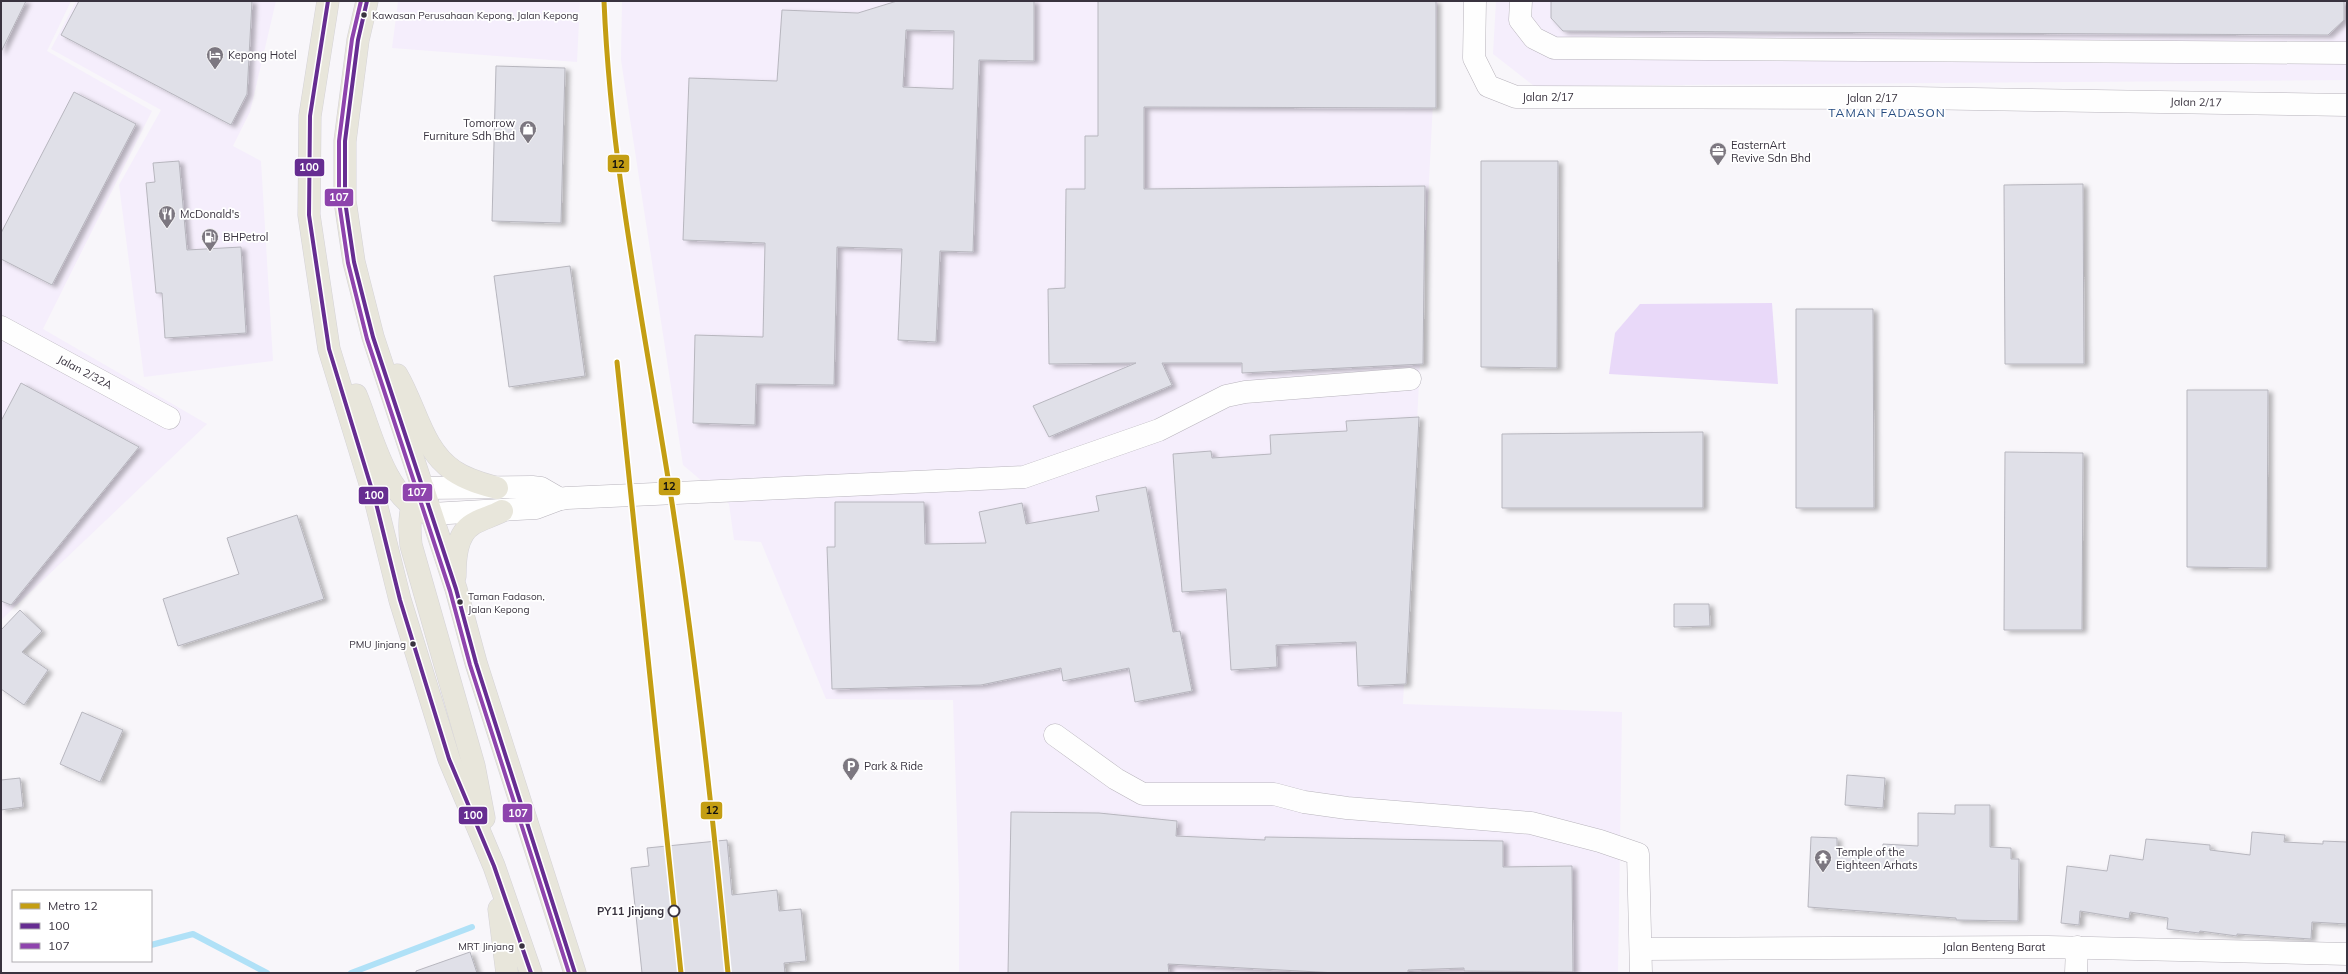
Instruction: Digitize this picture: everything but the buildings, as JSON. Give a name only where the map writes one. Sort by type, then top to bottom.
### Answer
[{"type":"main road","points":[[328,1],[310,116],[309,215],[329,349],[376,503],[400,600],[449,758],[494,866],[531,973]]},
{"type":"main road","points":[[367,1],[358,40],[348,108],[344,171],[345,201],[354,262],[373,337],[422,503],[456,589],[476,663],[575,973]]},
{"type":"main road","points":[[373,337],[406,390],[425,438],[437,456],[455,472],[497,488]]},
{"type":"main road","points":[[329,349],[350,380],[385,470],[394,487],[422,503]]},
{"type":"main road","points":[[422,503],[410,521],[411,545],[474,766],[494,866],[507,973]]},
{"type":"main road","points":[[456,589],[455,557],[464,534],[472,524],[502,511]]},
{"type":"street","name":"Jalan 2/17","points":[[1475,1],[1474,58],[1488,86],[1516,97],[1906,98],[2347,105]]},
{"type":"street","points":[[1521,1],[1520,20],[1534,38],[1554,48],[2347,53]]},
{"type":"street","name":"Jalan 2/32A","points":[[1,326],[169,418]]},
{"type":"street","points":[[422,503],[502,511],[536,508],[560,499],[1024,477],[1159,430],[1226,396],[1246,392],[1410,379]]},
{"type":"street","points":[[422,503],[497,488],[541,488],[560,499]]},
{"type":"street","points":[[1056,735],[1116,779],[1143,794],[1274,794],[1304,802],[1347,808],[1532,823],[1600,841],[1638,854],[1642,949],[1641,973]]},
{"type":"street","points":[[2076,973],[2077,947]]},
{"type":"street","name":"Jalan Benteng Barat","points":[[1642,949],[2077,947],[2347,954]]},
{"type":"shaded area","points":[[1,1],[71,1],[47,51],[152,111],[43,329],[207,424],[1,620]]},
{"type":"shaded area","points":[[76,1],[276,1],[250,112],[233,146],[261,161],[273,361],[144,377],[119,185],[161,110],[51,49]]},
{"type":"shaded area","points":[[398,1],[580,1],[577,62],[392,48]]},
{"type":"shaded area","points":[[622,1],[1438,1],[1403,704],[1622,712],[1618,973],[959,973],[959,884],[953,700],[826,699],[761,542],[734,540],[729,504],[683,465],[621,60]]},
{"type":"shaded area","points":[[1496,1],[2347,1],[2347,80],[1534,86],[1493,54]]},
{"type":"shaded area","points":[[1772,303],[1778,384],[1609,374],[1615,333],[1640,304]]},
{"type":"waterway","points":[[351,973],[472,927]]},
{"type":"waterway","points":[[152,945],[193,934],[267,973]]},
{"type":"metro line","name":"12","points":[[604,1],[608,65],[622,191],[672,503],[689,620],[710,796],[728,973]]},
{"type":"metro line","name":"12","points":[[617,362],[681,973]]},
{"type":"transit line","name":"100","points":[[328,1],[310,116],[309,215],[329,349],[376,503],[400,600],[449,759],[494,866],[531,973]]},
{"type":"transit line","name":"107","points":[[361,1],[352,39],[339,141],[339,202],[348,263],[367,339],[450,591],[470,665],[569,973]]},
{"type":"transit line","name":"100","points":[[367,1],[358,40],[345,141],[345,201],[354,262],[373,337],[456,589],[476,663],[575,973]]},
{"type":"place","name":"Kawasan Perusahaan Kepong, Jalan Kepong","points":[[364,15]]},
{"type":"place","name":"Kepong Hotel","points":[[215,70]]},
{"type":"place","name":"Tomorrow Furniture Sdh Bhd","points":[[528,144]]},
{"type":"place","name":"EasternArt Revive Sdn Bhd","points":[[1718,166]]},
{"type":"place","name":"McDonald's","points":[[167,229]]},
{"type":"place","name":"BHPetrol","points":[[210,252]]},
{"type":"place","name":"Taman Fadason, Jalan Kepong","points":[[460,602]]},
{"type":"place","name":"PMU Jinjang","points":[[413,644]]},
{"type":"place","name":"Park & Ride","points":[[851,781]]},
{"type":"place","name":"Temple of the Eighteen Arhats","points":[[1823,873]]},
{"type":"place","name":"PY11 Jinjang","points":[[674,911]]},
{"type":"place","name":"MRT Jinjang","points":[[522,946]]},
{"type":"district","name":"TAMAN FADASON","points":[[1887,112]]}]
